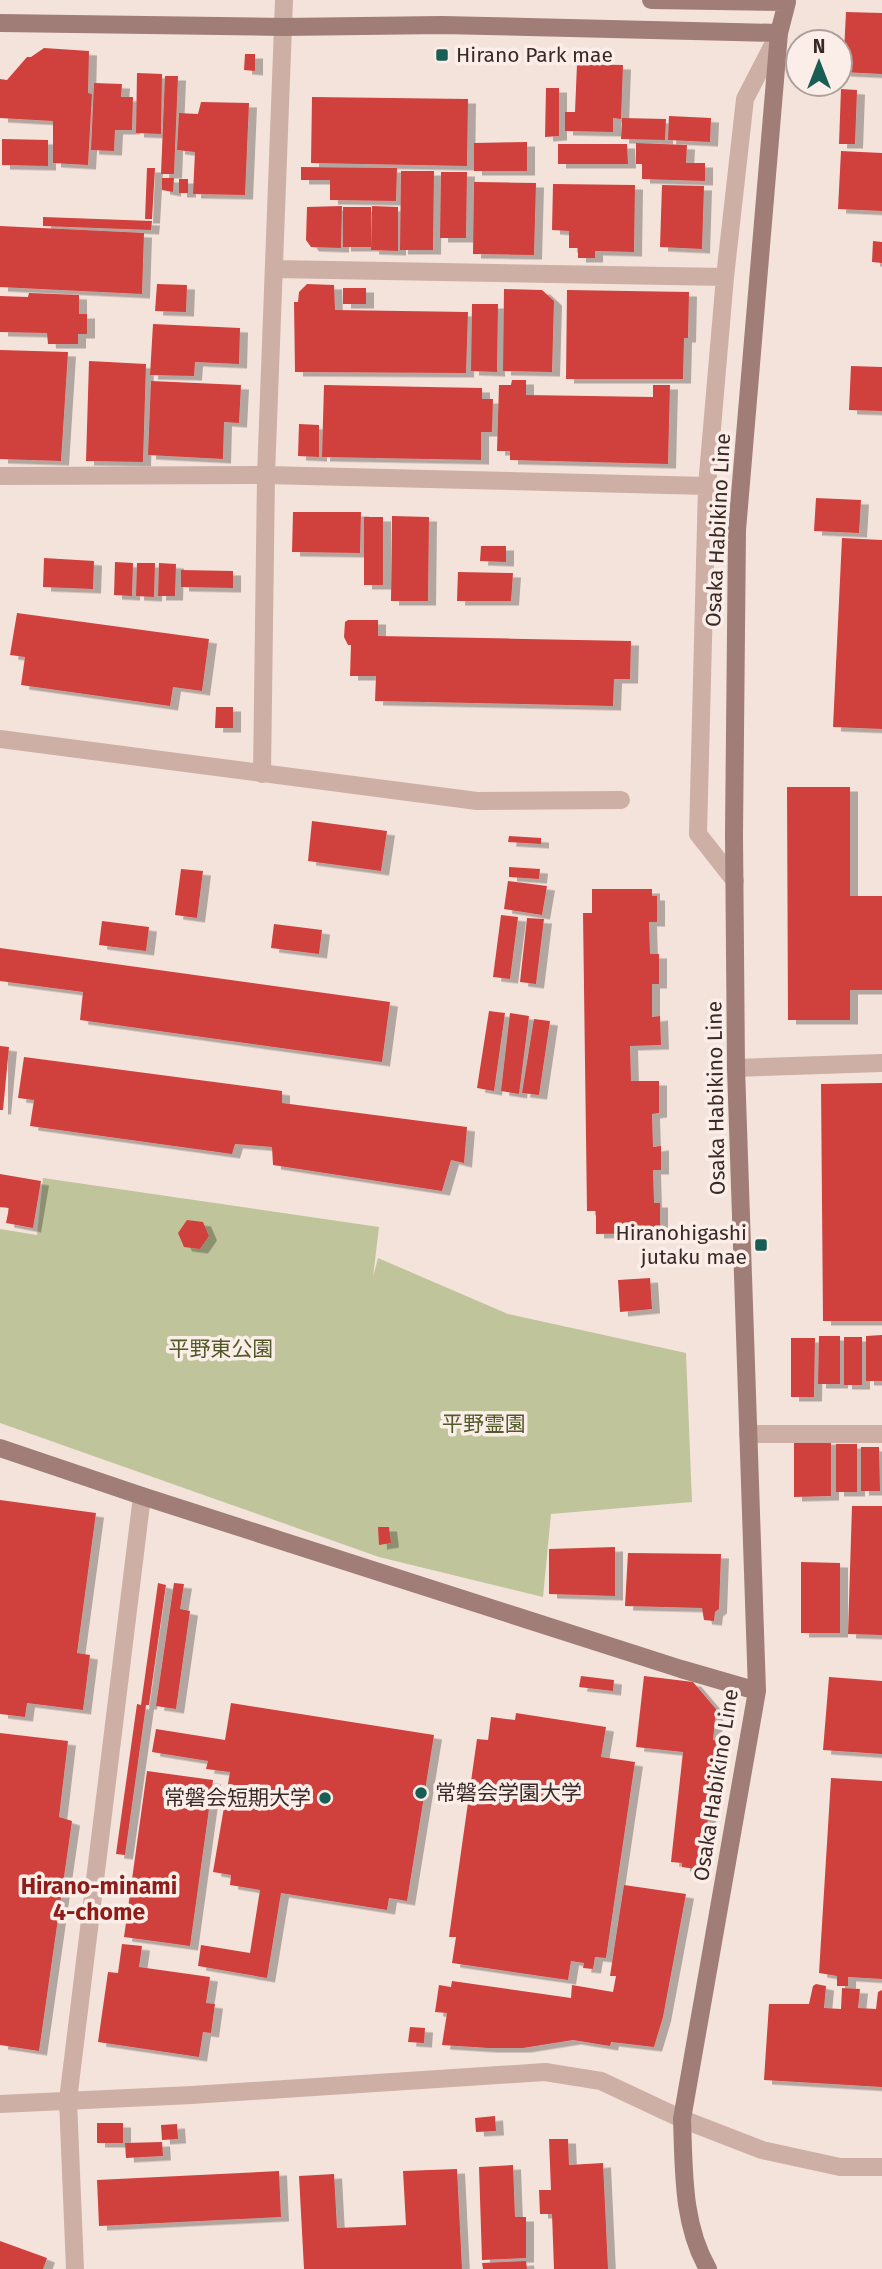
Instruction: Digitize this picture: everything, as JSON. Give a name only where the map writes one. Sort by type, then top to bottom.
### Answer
[{"type":"main road","points":[[651,0],[787,1]]},
{"type":"main road","name":"Osaka Habikino Line","points":[[708,2269],[693,2232],[684,2190],[682,2119],[757,1691],[736,1068],[737,530],[779,33],[787,1]]},
{"type":"main road","points":[[0,23],[282,27],[442,25],[779,33]]},
{"type":"main road","points":[[0,1448],[142,1496],[757,1691]]},
{"type":"street","points":[[262,774],[266,475],[284,0]]},
{"type":"street","points":[[735,881],[698,834],[708,486],[725,277],[745,99],[779,33]]},
{"type":"street","points":[[275,269],[725,277]]},
{"type":"street","points":[[0,476],[266,475],[708,486]]},
{"type":"street","points":[[0,739],[477,801],[621,800]]},
{"type":"street","points":[[736,1068],[882,1063]]},
{"type":"street","points":[[748,1434],[882,1434]]},
{"type":"street","points":[[75,2269],[68,2100],[142,1496]]},
{"type":"street","points":[[0,2104],[545,2072],[601,2081],[682,2119],[762,2150],[840,2167],[882,2167]]},
{"type":"green space","points":[[43,1178],[379,1227],[373,1277],[378,1258],[508,1314],[686,1353],[692,1502],[551,1514],[543,1597],[379,1557],[0,1423],[0,1229],[37,1235]]},
{"type":"building","points":[[846,12],[882,13],[882,74],[854,73],[854,28],[845,28]]},
{"type":"building","points":[[44,48],[89,51],[88,93],[92,94],[88,165],[53,163],[53,121],[0,118],[0,79],[7,80],[27,57]]},
{"type":"building","points":[[245,54],[255,54],[255,71],[244,70]]},
{"type":"building","points":[[577,64],[623,65],[621,119],[613,118],[613,132],[565,131],[565,112],[575,112]]},
{"type":"building","points":[[137,73],[162,74],[161,134],[136,133]]},
{"type":"building","points":[[165,76],[178,76],[174,174],[161,174]]},
{"type":"building","points":[[94,83],[122,84],[121,97],[133,97],[132,130],[115,130],[114,151],[91,150]]},
{"type":"building","points":[[546,88],[559,88],[559,136],[545,137]]},
{"type":"building","points":[[854,90],[857,90],[855,144],[839,144],[841,98],[854,98]]},
{"type":"building","points":[[312,97],[468,99],[467,166],[311,163]]},
{"type":"building","points":[[201,102],[249,103],[245,195],[193,194],[195,152],[177,150],[179,113],[198,114]]},
{"type":"building","points":[[669,116],[711,118],[710,142],[668,140]]},
{"type":"building","points":[[622,118],[666,119],[665,140],[621,139]]},
{"type":"building","points":[[2,139],[48,140],[48,166],[2,165]]},
{"type":"building","points":[[527,142],[527,171],[474,171],[474,143]]},
{"type":"building","points":[[636,143],[687,145],[686,163],[705,163],[705,181],[642,179],[642,164],[636,164]]},
{"type":"building","points":[[558,144],[627,144],[628,164],[558,164]]},
{"type":"building","points":[[841,151],[882,153],[882,211],[838,209]]},
{"type":"building","points":[[301,167],[397,168],[396,201],[330,200],[330,180],[301,180]]},
{"type":"building","points":[[147,168],[155,168],[152,219],[145,219]]},
{"type":"building","points":[[401,171],[434,171],[433,250],[400,250]]},
{"type":"building","points":[[441,172],[467,172],[466,238],[440,238]]},
{"type":"building","points":[[162,178],[174,178],[173,192],[162,190]]},
{"type":"building","points":[[179,179],[188,179],[188,193],[179,193]]},
{"type":"building","points":[[474,182],[536,183],[534,255],[473,254]]},
{"type":"building","points":[[553,184],[635,185],[634,252],[595,251],[595,258],[578,258],[578,248],[569,248],[569,231],[552,230]]},
{"type":"building","points":[[662,185],[704,186],[702,249],[660,247]]},
{"type":"building","points":[[342,206],[341,248],[311,247],[306,240],[307,207]]},
{"type":"building","points":[[372,206],[398,207],[398,251],[371,250]]},
{"type":"building","points":[[343,207],[371,207],[371,247],[343,247]]},
{"type":"building","points":[[43,217],[152,221],[151,230],[43,226]]},
{"type":"building","points":[[0,226],[144,233],[142,294],[0,287]]},
{"type":"building","points":[[873,241],[882,242],[882,263],[872,262]]},
{"type":"building","points":[[157,284],[187,285],[186,312],[155,311]]},
{"type":"building","points":[[307,284],[334,285],[335,310],[468,312],[466,373],[295,372],[294,302],[298,302],[299,292]]},
{"type":"building","points":[[343,288],[366,288],[366,304],[343,304]]},
{"type":"building","points":[[504,289],[542,290],[554,301],[552,372],[503,371]]},
{"type":"building","points":[[567,290],[689,292],[688,338],[684,338],[683,379],[566,379]]},
{"type":"building","points":[[29,293],[79,295],[79,314],[87,314],[87,334],[78,334],[78,344],[48,344],[47,333],[0,332],[0,296],[28,297]]},
{"type":"building","points":[[472,304],[498,304],[497,372],[471,371]]},
{"type":"building","points":[[153,324],[240,328],[239,364],[195,362],[194,376],[150,375]]},
{"type":"building","points":[[0,350],[68,352],[61,461],[0,459]]},
{"type":"building","points":[[89,361],[146,364],[143,462],[86,461]]},
{"type":"building","points":[[851,366],[882,367],[882,411],[849,410]]},
{"type":"building","points":[[512,380],[526,380],[526,395],[653,397],[653,385],[670,385],[668,464],[510,460],[510,451],[497,451],[499,385],[511,385]]},
{"type":"building","points":[[151,381],[241,385],[239,423],[224,422],[223,459],[148,455]]},
{"type":"building","points":[[324,385],[482,388],[482,399],[493,399],[492,432],[481,432],[481,460],[322,457]]},
{"type":"building","points":[[299,424],[319,425],[319,457],[298,456]]},
{"type":"building","points":[[816,498],[861,500],[859,533],[814,531]]},
{"type":"building","points":[[293,512],[361,512],[360,553],[292,552]]},
{"type":"building","points":[[392,516],[429,517],[428,601],[391,601]]},
{"type":"building","points":[[364,517],[383,517],[383,585],[364,585]]},
{"type":"building","points":[[842,538],[882,540],[882,729],[833,727]]},
{"type":"building","points":[[481,546],[506,546],[506,562],[480,561]]},
{"type":"building","points":[[44,558],[94,561],[93,589],[43,587]]},
{"type":"building","points":[[115,562],[133,563],[132,596],[114,595]]},
{"type":"building","points":[[137,563],[155,563],[154,597],[136,596]]},
{"type":"building","points":[[159,563],[176,564],[175,596],[158,596]]},
{"type":"building","points":[[181,570],[233,571],[233,588],[181,587]]},
{"type":"building","points":[[458,572],[513,573],[511,601],[457,601]]},
{"type":"building","points":[[17,613],[209,639],[202,691],[173,687],[170,706],[21,685],[25,657],[10,655]]},
{"type":"building","points":[[378,620],[378,636],[631,641],[630,679],[614,679],[613,706],[375,701],[376,676],[350,676],[351,645],[348,645],[344,637],[345,622]]},
{"type":"building","points":[[216,707],[233,707],[233,728],[215,728]]},
{"type":"building","points":[[787,787],[850,787],[850,896],[882,896],[882,990],[850,990],[850,1020],[788,1020]]},
{"type":"building","points":[[312,821],[387,831],[381,871],[308,861]]},
{"type":"building","points":[[509,836],[541,838],[541,844],[508,842]]},
{"type":"building","points":[[509,867],[540,869],[539,879],[509,877]]},
{"type":"building","points":[[181,869],[203,871],[197,918],[175,915]]},
{"type":"building","points":[[508,881],[547,886],[542,915],[504,909]]},
{"type":"building","points":[[592,889],[652,889],[652,896],[657,896],[657,922],[649,922],[650,954],[659,954],[659,984],[652,984],[652,1017],[660,1016],[661,1045],[630,1046],[631,1081],[659,1081],[659,1113],[652,1114],[653,1147],[661,1146],[661,1170],[653,1170],[654,1203],[660,1203],[660,1226],[654,1226],[654,1233],[596,1234],[596,1211],[587,1211],[583,913],[592,913]]},
{"type":"building","points":[[501,915],[518,917],[510,979],[493,977]]},
{"type":"building","points":[[527,918],[544,919],[536,984],[520,982]]},
{"type":"building","points":[[102,921],[149,927],[146,951],[99,945]]},
{"type":"building","points":[[274,924],[322,930],[319,954],[271,948]]},
{"type":"building","points":[[0,948],[390,1002],[382,1062],[80,1020],[83,992],[0,981]]},
{"type":"building","points":[[489,1011],[505,1013],[494,1091],[477,1088]]},
{"type":"building","points":[[510,1013],[529,1016],[519,1094],[501,1091]]},
{"type":"building","points":[[534,1019],[550,1021],[539,1095],[522,1093]]},
{"type":"building","points":[[0,1046],[9,1047],[3,1110],[0,1110]]},
{"type":"building","points":[[24,1057],[282,1091],[282,1103],[467,1127],[464,1163],[451,1160],[442,1191],[273,1165],[272,1147],[235,1144],[232,1154],[30,1126],[34,1100],[18,1098]]},
{"type":"building","points":[[882,1083],[882,1321],[823,1321],[821,1084]]},
{"type":"building","points":[[0,1174],[41,1181],[33,1228],[6,1223],[9,1208],[0,1207]]},
{"type":"building","points":[[187,1220],[203,1222],[209,1236],[200,1249],[184,1247],[178,1233]]},
{"type":"building","points":[[650,1278],[652,1309],[620,1312],[618,1280]]},
{"type":"building","points":[[882,1335],[882,1381],[866,1381],[866,1336]]},
{"type":"building","points":[[819,1336],[840,1336],[840,1384],[818,1384]]},
{"type":"building","points":[[844,1337],[862,1337],[862,1385],[844,1385]]},
{"type":"building","points":[[791,1338],[815,1338],[814,1397],[791,1397]]},
{"type":"building","points":[[831,1440],[831,1496],[794,1497],[794,1441]]},
{"type":"building","points":[[836,1444],[857,1444],[857,1492],[836,1492]]},
{"type":"building","points":[[861,1447],[879,1447],[880,1491],[861,1491]]},
{"type":"building","points":[[0,1500],[96,1513],[77,1653],[90,1655],[83,1710],[27,1703],[25,1717],[0,1714]]},
{"type":"building","points":[[852,1506],[882,1506],[882,1635],[848,1634]]},
{"type":"building","points":[[378,1527],[389,1527],[391,1543],[379,1545]]},
{"type":"building","points":[[615,1547],[615,1596],[549,1594],[549,1549]]},
{"type":"building","points":[[628,1553],[721,1554],[719,1609],[715,1612],[714,1621],[704,1620],[702,1608],[625,1606]]},
{"type":"building","points":[[801,1562],[840,1563],[840,1633],[801,1633]]},
{"type":"building","points":[[158,1583],[166,1585],[149,1705],[146,1705],[125,1855],[116,1854],[137,1704],[141,1705]]},
{"type":"building","points":[[174,1583],[184,1584],[180,1609],[190,1611],[176,1709],[156,1706]]},
{"type":"building","points":[[581,1676],[614,1680],[613,1691],[579,1687]]},
{"type":"building","points":[[644,1676],[693,1682],[716,1709],[713,1740],[717,1741],[702,1870],[671,1862],[683,1752],[636,1747]]},
{"type":"building","points":[[829,1677],[882,1681],[882,1754],[823,1750]]},
{"type":"building","name":"常磐会短期大学","points":[[231,1703],[434,1735],[407,1901],[389,1898],[387,1910],[281,1893],[267,1978],[198,1966],[201,1945],[250,1953],[260,1890],[230,1885],[231,1875],[213,1872],[230,1772],[206,1769],[208,1761],[152,1752],[156,1729],[225,1740]]},
{"type":"building","points":[[516,1713],[606,1727],[601,1757],[635,1762],[606,1958],[595,1957],[593,1969],[583,1968],[584,1963],[571,1961],[568,1980],[452,1963],[456,1937],[449,1937],[477,1739],[488,1740],[491,1717],[515,1720]]},
{"type":"building","points":[[0,1733],[68,1741],[59,1817],[72,1821],[39,2051],[0,2045]]},
{"type":"building","points":[[147,1771],[213,1780],[190,1946],[124,1937]]},
{"type":"building","points":[[831,1778],[882,1781],[882,1979],[848,1977],[848,1986],[837,1986],[837,1976],[819,1973]]},
{"type":"building","points":[[624,1885],[686,1894],[663,2017],[654,2047],[611,2042],[610,2046],[573,2040],[523,2048],[442,2045],[447,2013],[435,2012],[439,1985],[451,1987],[452,1981],[571,1998],[572,1985],[613,1992],[616,1976],[610,1976]]},
{"type":"building","points":[[122,1944],[142,1946],[139,1967],[210,1977],[206,2003],[215,2004],[211,2033],[203,2032],[199,2057],[98,2042],[108,1972],[118,1973]]},
{"type":"building","points":[[813,1986],[826,1986],[824,2008],[841,2009],[842,1988],[860,1989],[858,2008],[876,2009],[878,1992],[882,1990],[882,2087],[764,2080],[769,2004],[809,2004]]},
{"type":"building","points":[[410,2027],[425,2028],[424,2043],[408,2042]]},
{"type":"building","points":[[495,2116],[496,2131],[476,2132],[475,2118]]},
{"type":"building","points":[[97,2123],[123,2123],[123,2143],[97,2143]]},
{"type":"building","points":[[177,2124],[178,2139],[162,2140],[161,2125]]},
{"type":"building","points":[[549,2139],[568,2139],[569,2165],[603,2163],[608,2269],[554,2269],[552,2214],[540,2214],[539,2190],[551,2190]]},
{"type":"building","points":[[162,2142],[163,2156],[126,2158],[125,2143]]},
{"type":"building","points":[[513,2165],[515,2217],[526,2217],[526,2258],[482,2260],[479,2167]]},
{"type":"building","points":[[457,2169],[462,2269],[304,2269],[299,2176],[334,2174],[337,2228],[406,2225],[403,2171]]},
{"type":"building","points":[[279,2171],[281,2217],[99,2226],[97,2180]]},
{"type":"building","points":[[0,2241],[47,2258],[43,2269],[0,2269]]},
{"type":"building","points":[[526,2261],[527,2269],[483,2269],[482,2263]]},
{"type":"place","name":"Hirano Park mae","points":[[442,55]]},
{"type":"place","name":"Hiranohigashi jutaku mae","points":[[761,1245]]},
{"type":"place","name":"常磐会学園大学","points":[[421,1793]]},
{"type":"place","name":"常磐会短期大学","points":[[325,1798]]},
{"type":"district","name":"Hirano-minami 4-chome","points":[[99,1899]]},
{"type":"park label","name":"平野東公園","points":[[221,1349]]},
{"type":"park label","name":"平野霊園","points":[[484,1424]]}]
